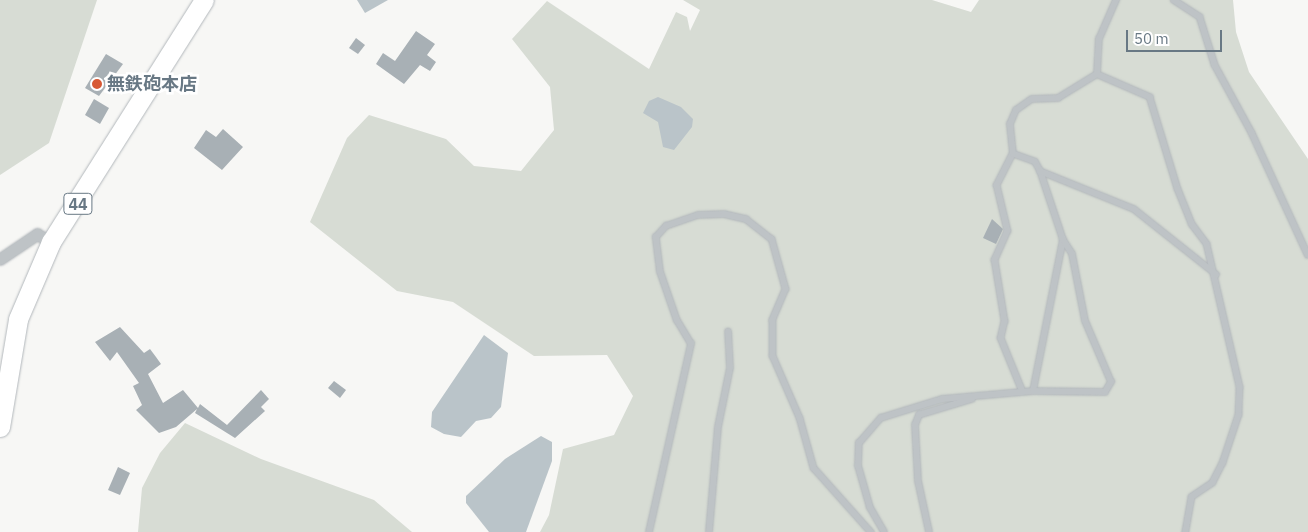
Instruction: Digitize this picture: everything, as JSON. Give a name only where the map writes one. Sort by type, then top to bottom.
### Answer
[{"type":"main road","name":"44","points":[[0,427],[18,319],[51,242],[204,0]]},
{"type":"street","points":[[0,259],[37,234],[51,242]]},
{"type":"lane","points":[[1097,74],[1099,39],[1116,0]]},
{"type":"lane","points":[[1174,0],[1200,17],[1215,65],[1252,133],[1308,255]]},
{"type":"lane","points":[[1023,392],[1001,338],[1005,321],[995,260],[1008,231],[998,185],[1013,154],[1010,124],[1016,110],[1032,99],[1058,98],[1097,74]]},
{"type":"lane","points":[[1097,74],[1150,97],[1178,190],[1192,224],[1207,244],[1216,274],[1241,401],[1214,483],[1192,498],[1186,509],[1186,532]]},
{"type":"lane","points":[[1013,154],[1035,162],[1040,171],[1062,240],[1033,391]]},
{"type":"lane","points":[[1040,171],[1134,209],[1216,274]]},
{"type":"lane","points":[[649,532],[691,344],[677,320],[660,272],[656,238],[666,226],[698,215],[716,214],[746,219],[772,239],[786,289],[773,320],[772,356],[800,418],[814,468],[871,532]]},
{"type":"lane","points":[[884,532],[870,508],[858,466],[859,443],[868,428],[881,418],[942,399],[1033,391],[1105,392],[1111,382],[1085,321],[1070,245],[1062,240]]},
{"type":"lane","points":[[709,532],[718,427],[730,368],[728,332]]},
{"type":"lane","points":[[929,532],[918,481],[915,425],[919,415],[986,395]]},
{"type":"shaded area","points":[[0,0],[97,0],[49,143],[0,175]]},
{"type":"shaded area","points":[[357,0],[388,0],[365,13]]},
{"type":"shaded area","points":[[683,0],[932,0],[971,12],[979,0],[1233,0],[1236,32],[1249,72],[1308,159],[1308,532],[540,532],[549,515],[563,449],[614,435],[633,396],[607,355],[534,356],[453,302],[397,291],[310,222],[347,138],[369,115],[446,139],[474,166],[521,171],[554,130],[550,87],[512,39],[547,1],[649,69],[676,12],[687,17],[690,31],[700,10]]},
{"type":"shaded area","points":[[658,97],[681,107],[693,119],[692,127],[674,150],[663,147],[658,122],[643,113],[649,101]]},
{"type":"shaded area","points":[[484,335],[508,353],[501,407],[491,418],[476,421],[461,437],[444,434],[431,427],[432,412]]},
{"type":"shaded area","points":[[185,423],[261,459],[374,500],[412,532],[138,532],[142,488],[160,453]]},
{"type":"shaded area","points":[[541,436],[552,442],[552,461],[526,532],[489,532],[466,503],[466,496],[505,459]]},
{"type":"building","points":[[416,31],[435,44],[427,55],[436,62],[430,71],[420,65],[404,84],[376,64],[383,53],[395,61]]},
{"type":"building","points":[[356,38],[365,45],[358,54],[349,48]]},
{"type":"building","points":[[106,54],[123,64],[99,96],[85,88]]},
{"type":"building","points":[[94,99],[109,108],[100,124],[85,115]]},
{"type":"building","points":[[223,129],[243,147],[222,170],[194,148],[206,130],[216,137]]},
{"type":"building","points":[[992,219],[1003,229],[996,244],[983,238]]},
{"type":"building","points":[[120,327],[144,353],[150,349],[161,364],[148,374],[163,403],[183,390],[198,408],[200,404],[227,425],[261,390],[269,399],[261,407],[265,411],[235,438],[195,413],[197,409],[176,427],[159,433],[136,410],[142,405],[133,386],[139,383],[117,352],[110,361],[95,342]]},
{"type":"building","points":[[334,381],[346,390],[340,398],[328,388]]},
{"type":"building","points":[[118,467],[130,473],[120,495],[108,490]]},
{"type":"place","name":"無鉄砲本店","points":[[97,84]]}]
